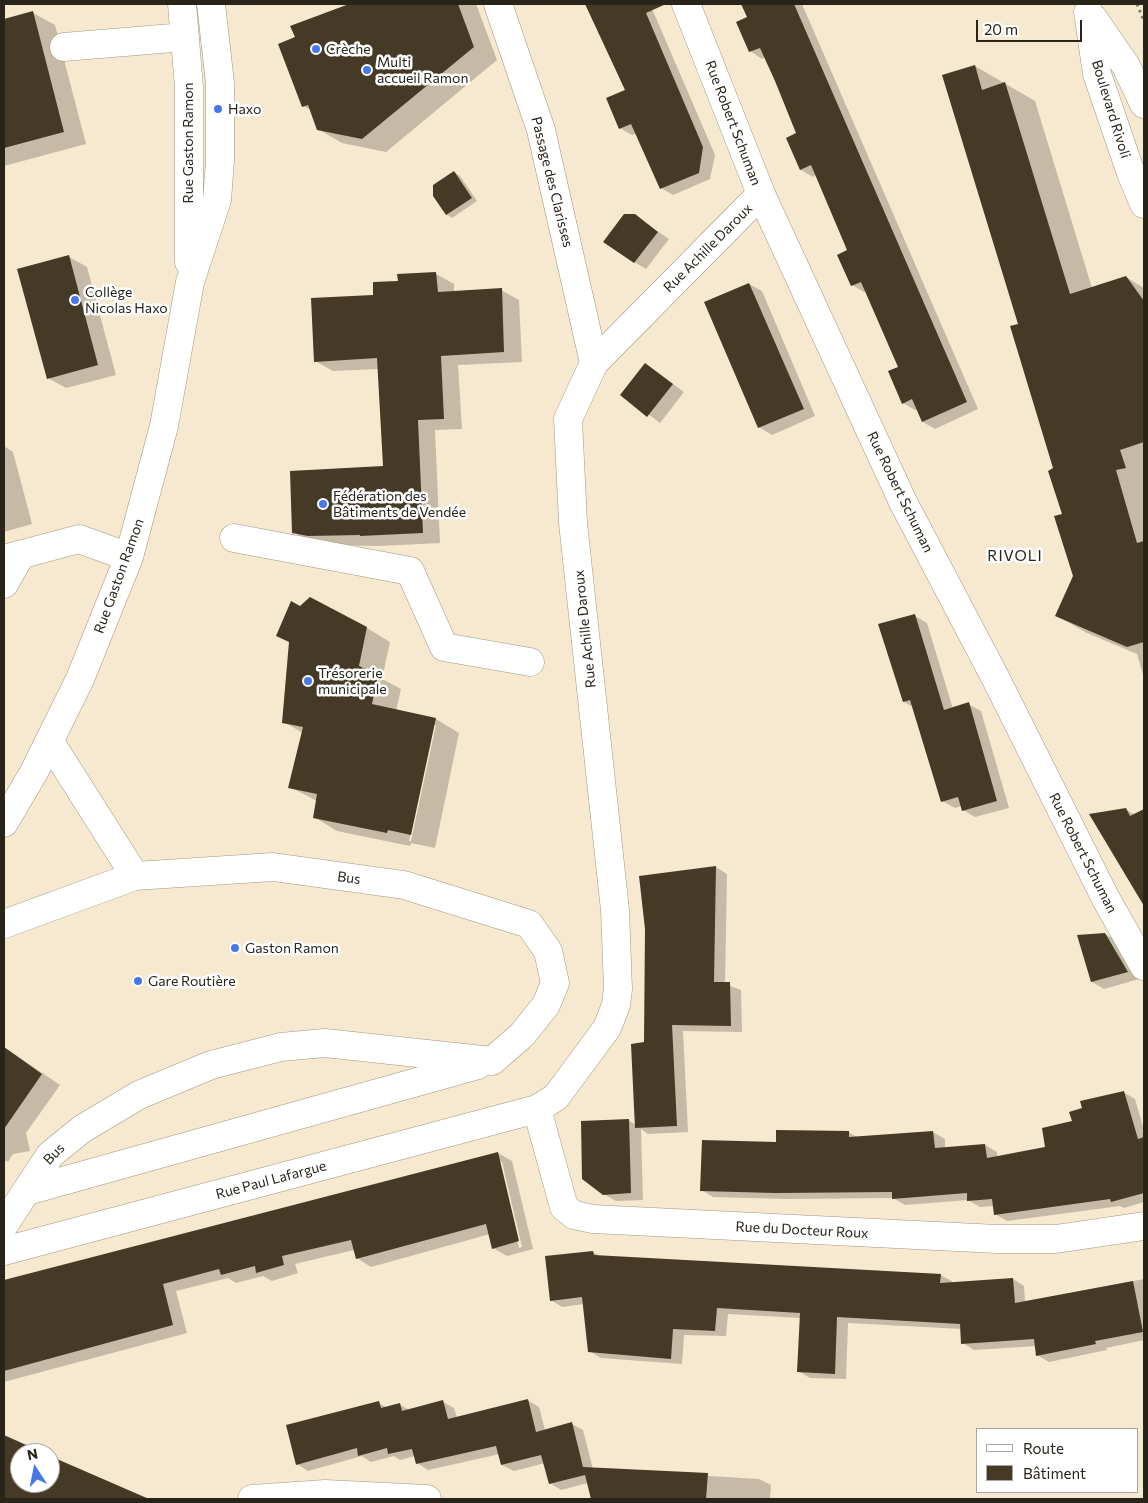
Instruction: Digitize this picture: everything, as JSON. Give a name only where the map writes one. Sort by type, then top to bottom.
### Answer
[{"type":"street","name":"Rue Gaston Ramon","points":[[182,4],[189,87],[190,282]]},
{"type":"street","name":"Rue Gaston Ramon","points":[[4,823],[50,742],[80,678],[129,557],[164,426],[190,282],[217,200],[220,161],[220,82],[211,4]]},
{"type":"street","name":"Passage des Clarisses","points":[[498,4],[541,130],[594,363]]},
{"type":"street","name":"Rue Robert Schuman","points":[[686,4],[761,194],[903,502],[996,679],[1106,899],[1144,966]]},
{"type":"street","name":"Boulevard Rivoli","points":[[1087,8],[1126,66],[1144,104]]},
{"type":"street","name":"Boulevard Rivoli","points":[[1087,8],[1097,74],[1131,173],[1144,204]]},
{"type":"street","points":[[64,47],[185,37]]},
{"type":"street","name":"Rue Achille Daroux","points":[[537,1109],[556,1097],[607,1028],[616,1005],[618,988],[615,910],[573,523],[568,419],[594,363],[761,194]]},
{"type":"street","points":[[234,538],[410,571],[444,648],[530,662]]},
{"type":"street","points":[[4,584],[12,557],[79,539],[129,557]]},
{"type":"street","points":[[50,742],[135,876]]},
{"type":"street","name":"Bus","points":[[4,924],[135,876],[273,867],[404,885],[529,924],[548,950],[555,983],[546,1006],[522,1035],[492,1061],[27,1191]]},
{"type":"street","name":"Bus","points":[[4,1225],[50,1155],[82,1129],[139,1095],[211,1065],[281,1047],[325,1043],[492,1061]]},
{"type":"street","name":"Rue du Docteur Roux","points":[[537,1109],[564,1207],[574,1214],[593,1219],[997,1239],[1056,1238],[1144,1226]]},
{"type":"street","name":"Rue Paul Lafargue","points":[[4,1251],[537,1109]]},
{"type":"street","points":[[252,1499],[356,1494],[427,1499]]},
{"type":"path","points":[[1137,4],[1144,21]]},
{"type":"building","name":"Multi accueil Ramon","points":[[349,4],[458,4],[474,47],[362,139],[317,130],[308,105],[302,107],[278,44],[295,37],[290,26]]},
{"type":"building","points":[[585,4],[666,4],[646,13],[703,147],[699,173],[660,189],[631,124],[619,129],[606,98],[625,90]]},
{"type":"building","points":[[741,4],[794,4],[967,402],[922,422],[912,399],[902,404],[888,371],[898,367],[861,282],[851,286],[837,255],[847,250],[811,165],[800,170],[786,138],[796,133],[775,81],[760,48],[749,52],[736,22],[747,17]]},
{"type":"building","points":[[33,11],[64,132],[4,148],[4,19]]},
{"type":"building","points":[[975,65],[982,90],[1005,82],[1070,294],[1126,276],[1144,301],[1144,442],[1120,450],[1126,468],[1116,470],[1137,543],[1144,541],[1144,642],[1127,647],[1055,616],[1073,576],[1054,516],[1062,514],[1048,471],[1053,468],[1010,326],[1018,324],[942,75]]},
{"type":"building","points":[[454,171],[472,198],[446,215],[433,196],[433,185]]},
{"type":"building","points":[[624,214],[635,214],[658,232],[634,263],[603,242]]},
{"type":"building","points":[[69,255],[98,365],[47,379],[17,269]]},
{"type":"building","points":[[436,272],[438,292],[502,288],[504,352],[441,356],[444,419],[418,420],[423,533],[308,536],[292,533],[290,471],[383,466],[377,358],[314,362],[311,298],[373,295],[373,282],[398,281],[397,274]]},
{"type":"building","points":[[749,283],[804,409],[758,428],[704,302]]},
{"type":"building","points":[[645,363],[673,384],[647,417],[620,395]]},
{"type":"building","points":[[310,597],[367,627],[359,666],[378,675],[372,704],[436,718],[411,835],[388,830],[387,833],[313,818],[317,794],[288,788],[303,727],[282,723],[289,642],[276,636],[291,601],[300,606]]},
{"type":"building","points":[[915,614],[944,710],[969,702],[997,801],[962,811],[958,797],[941,802],[910,700],[903,702],[878,624]]},
{"type":"building","points":[[1126,808],[1130,816],[1144,809],[1144,906],[1089,814]]},
{"type":"building","points":[[716,866],[714,982],[730,982],[731,1026],[672,1025],[677,1126],[635,1128],[631,1044],[644,1042],[645,929],[639,876]]},
{"type":"building","points":[[1105,933],[1128,972],[1091,982],[1077,935]]},
{"type":"building","points":[[4,1047],[42,1074],[4,1129]]},
{"type":"building","points":[[1124,1091],[1138,1139],[1144,1137],[1144,1193],[1111,1202],[1110,1199],[994,1215],[992,1199],[967,1201],[967,1193],[892,1199],[892,1192],[775,1193],[700,1191],[702,1140],[776,1142],[776,1130],[849,1131],[849,1137],[933,1131],[935,1148],[985,1144],[987,1158],[1045,1147],[1042,1128],[1072,1121],[1069,1112],[1082,1108],[1080,1101]]},
{"type":"building","points":[[629,1119],[631,1193],[603,1195],[582,1179],[581,1121]]},
{"type":"building","points":[[498,1152],[519,1241],[492,1249],[486,1224],[356,1259],[351,1240],[282,1256],[284,1265],[256,1273],[255,1266],[221,1275],[219,1269],[163,1284],[173,1325],[4,1371],[4,1280]]},
{"type":"building","points":[[593,1251],[594,1255],[941,1274],[940,1283],[1013,1278],[1015,1303],[1133,1281],[1143,1332],[1095,1341],[1096,1344],[1036,1356],[1034,1339],[961,1344],[960,1324],[837,1317],[835,1374],[797,1372],[800,1313],[717,1308],[715,1331],[673,1329],[671,1359],[588,1352],[582,1297],[550,1301],[545,1256]]},
{"type":"building","points":[[528,1399],[536,1432],[572,1422],[583,1467],[708,1473],[706,1499],[591,1499],[585,1475],[549,1484],[541,1455],[501,1465],[496,1446],[416,1464],[412,1449],[388,1454],[387,1448],[358,1456],[357,1448],[296,1465],[286,1425],[379,1401],[381,1408],[400,1403],[402,1411],[443,1400],[448,1419]]},
{"type":"building","points":[[4,1435],[22,1443],[10,1443],[10,1493],[60,1493],[60,1460],[149,1499],[4,1499]]},
{"type":"place","name":"Crèche","points":[[316,49]]},
{"type":"place","name":"Multi accueil Ramon","points":[[367,70]]},
{"type":"place","name":"Haxo","points":[[218,109]]},
{"type":"place","name":"Collège Nicolas Haxo","points":[[75,300]]},
{"type":"place","name":"Fédération des Bâtiments de Vendée","points":[[323,504]]},
{"type":"place","name":"Trésorerie municipale","points":[[308,681]]},
{"type":"place","name":"Gaston Ramon","points":[[235,948]]},
{"type":"place","name":"Gare Routière","points":[[138,981]]},
{"type":"district","name":"RIVOLI","points":[[1015,556]]}]
